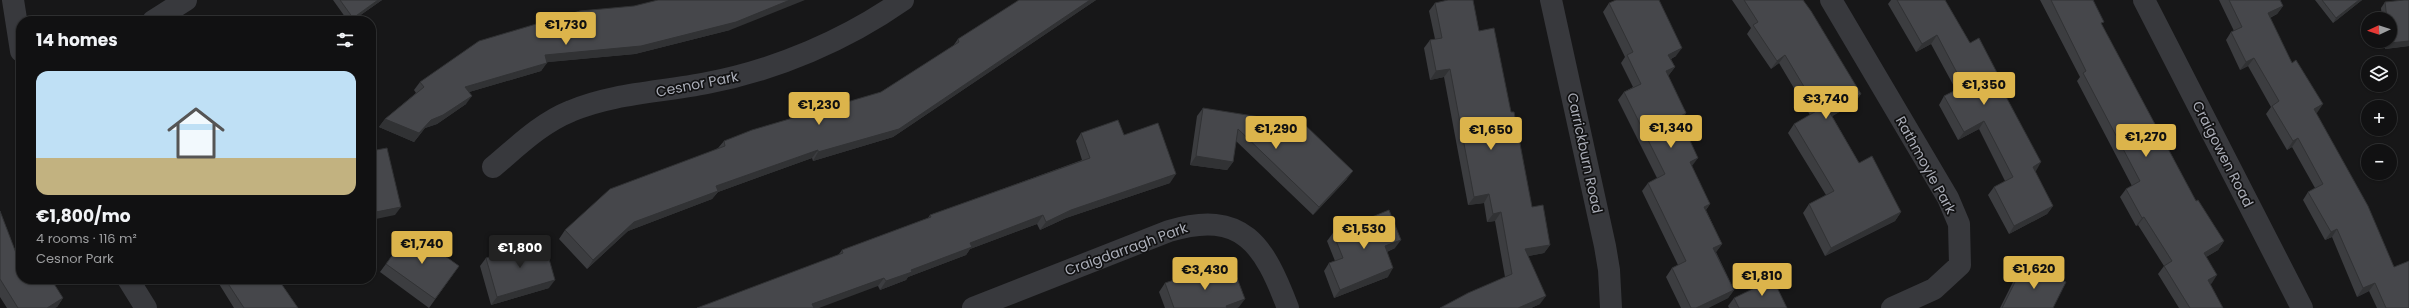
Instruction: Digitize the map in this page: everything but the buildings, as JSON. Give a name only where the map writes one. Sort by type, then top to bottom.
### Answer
[{"type":"street","points":[[13,0],[16,19]]},
{"type":"street","points":[[161,16],[186,0]]},
{"type":"street","name":"Cesnor Park","points":[[493,167],[541,127],[570,111],[606,100],[738,76],[804,54],[854,31],[903,0]]},
{"type":"street","name":"Carrickburn Road","points":[[1551,0],[1605,246],[1611,308]]},
{"type":"street","name":"Rathmoyle Park","points":[[1831,0],[1948,198],[1958,224],[1960,265],[1934,289],[1892,308]]},
{"type":"street","name":"Craigowen Road","points":[[2144,0],[2302,308]]},
{"type":"street","name":"Craigdarragh Park","points":[[973,308],[1169,231],[1199,224],[1220,224],[1240,232],[1254,243],[1274,272],[1288,308]]},
{"type":"street","points":[[131,284],[146,308]]}]
